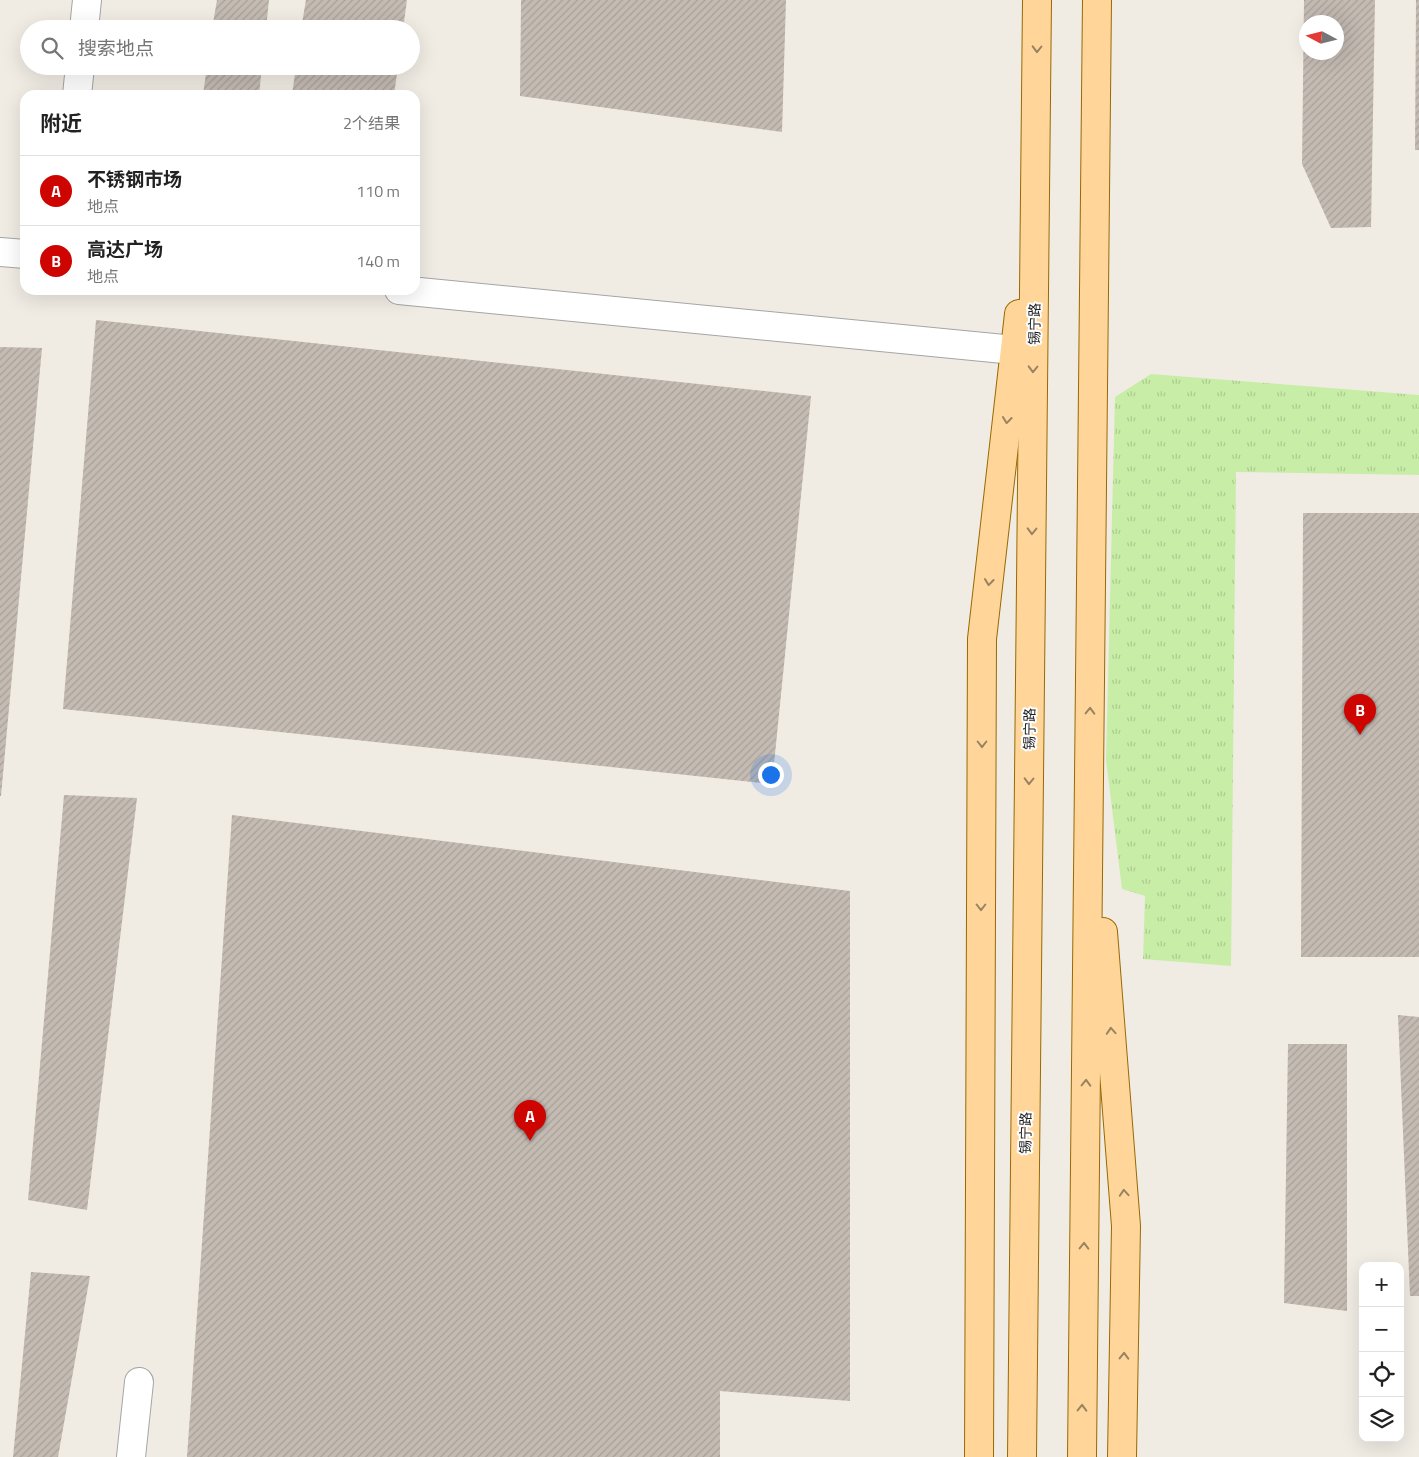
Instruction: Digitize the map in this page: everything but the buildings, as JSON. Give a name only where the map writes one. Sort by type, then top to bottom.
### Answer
[{"type":"main road","name":"锡宁路","points":[[1022,1457],[1037,0]]},
{"type":"main road","points":[[1082,1457],[1097,0]]},
{"type":"main road","points":[[979,1457],[982,638],[1036,163]]},
{"type":"main road","points":[[1089,751],[1126,1226],[1122,1457]]},
{"type":"street","points":[[85,20],[87,0]]},
{"type":"street","points":[[78,90],[79,75]]},
{"type":"street","points":[[0,252],[20,254]]},
{"type":"street","points":[[420,292],[1014,350]]},
{"type":"street","points":[[131,1457],[139,1382]]},
{"type":"green space","points":[[1151,374],[1419,395],[1419,475],[1236,472],[1231,966],[1143,959],[1145,896],[1122,889],[1106,760],[1115,397]]},
{"type":"place","name":"高达广场","points":[[1360,735]]},
{"type":"place","name":"不锈钢市场","points":[[530,1141]]}]
